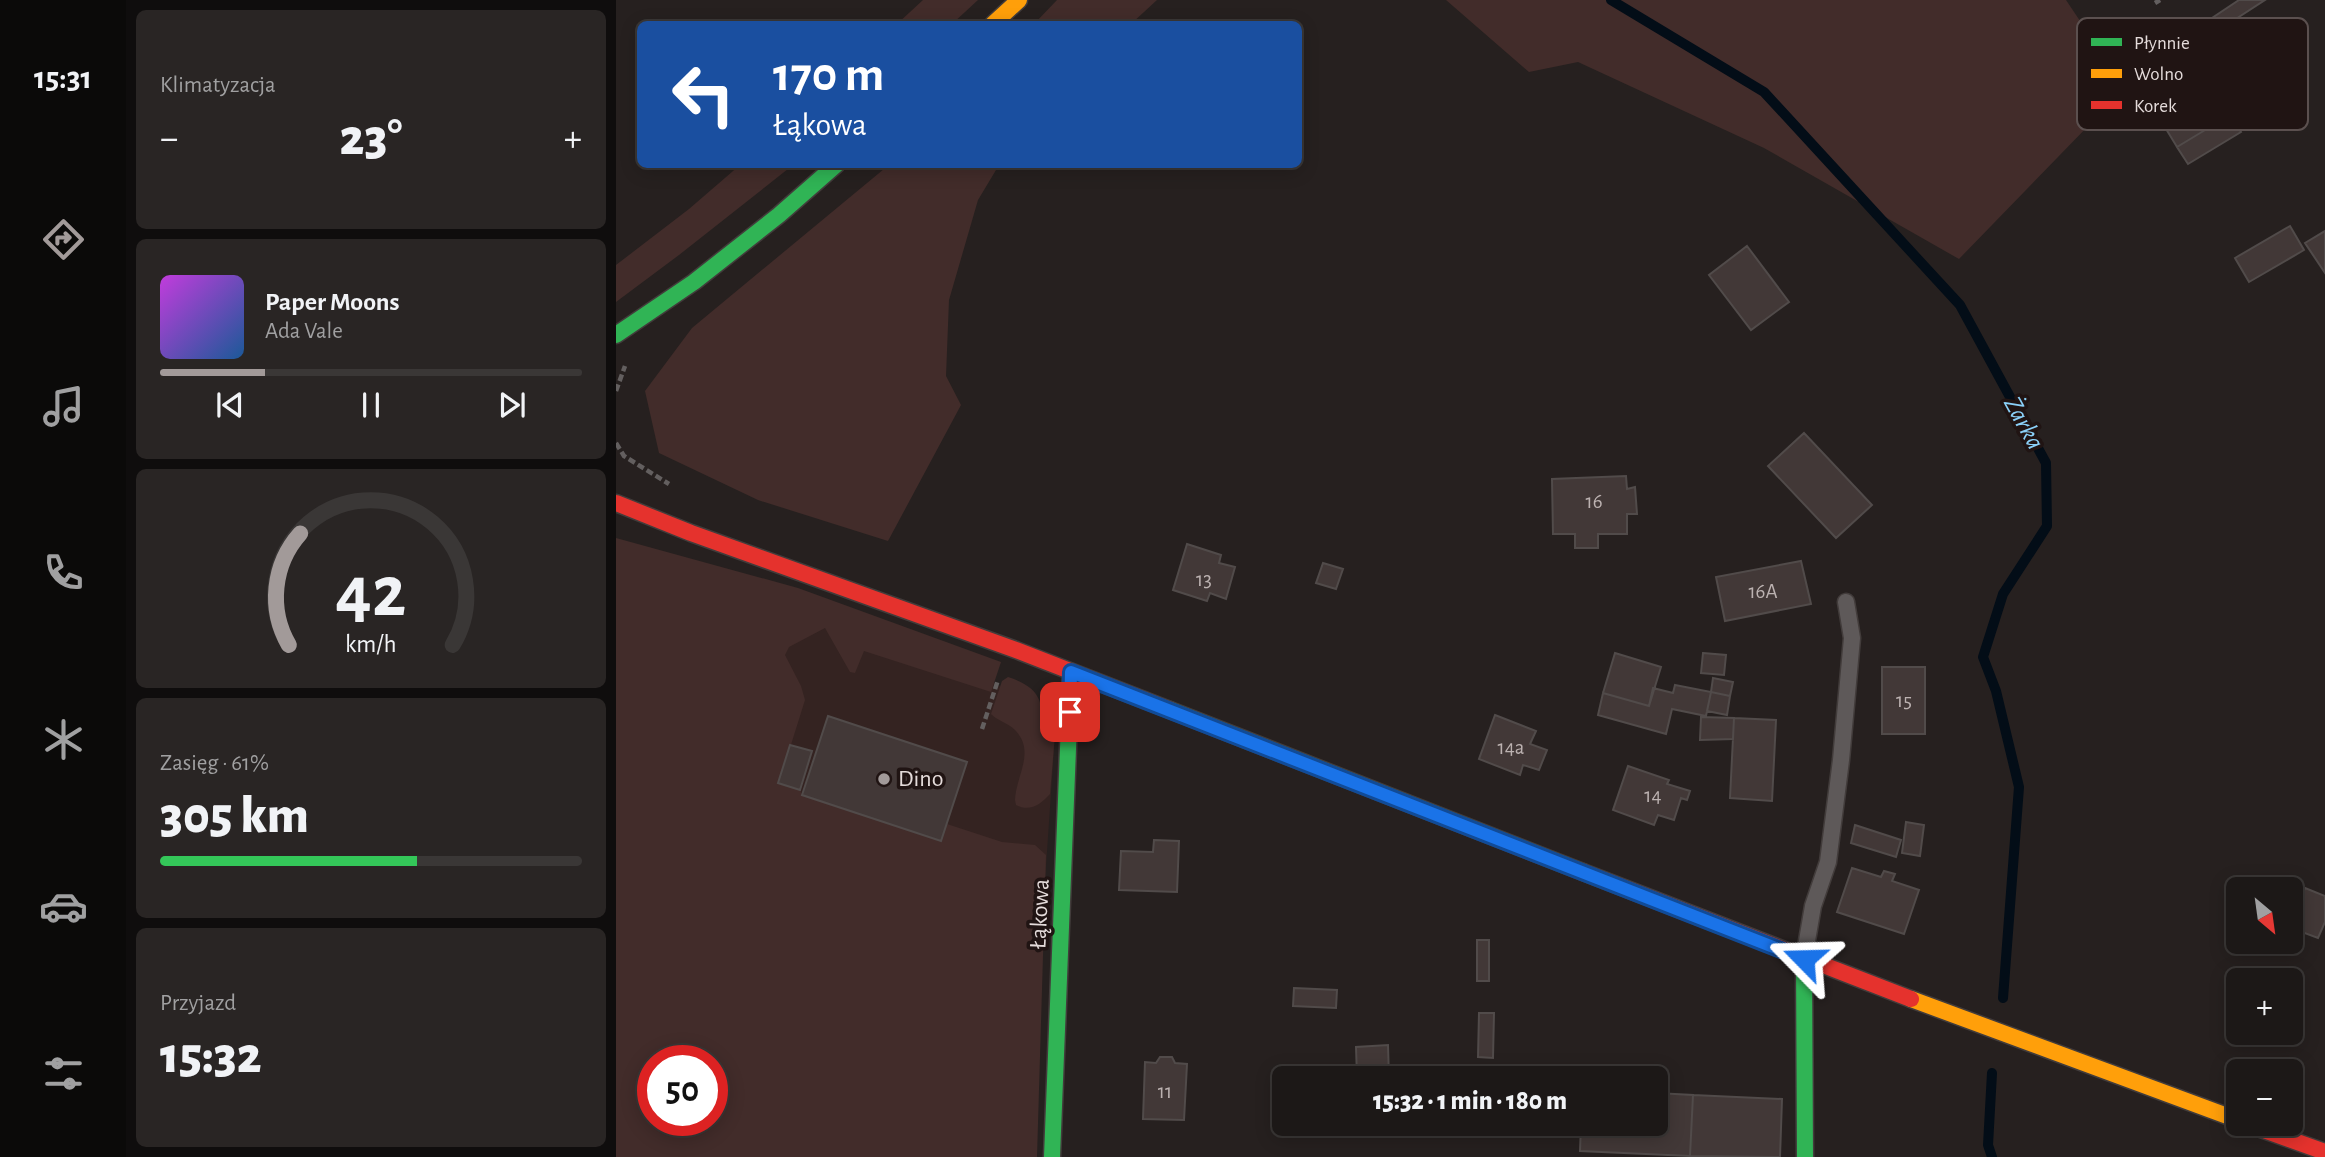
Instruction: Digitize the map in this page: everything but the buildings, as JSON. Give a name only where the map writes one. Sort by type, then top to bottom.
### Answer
[{"type":"main road","points":[[996,21],[1019,0]]},
{"type":"main road","points":[[616,335],[704,274],[779,215],[832,168]]},
{"type":"main road","points":[[633,492],[691,533]]},
{"type":"main road","points":[[616,503],[691,533],[1003,645],[1804,959],[2226,1116]]},
{"type":"main road","name":"Łąkowa","points":[[1052,1157],[1071,672]]},
{"type":"main road","points":[[1804,959],[1805,1157]]},
{"type":"main road","points":[[2280,1136],[2325,1152]]},
{"type":"lane","points":[[1804,959],[1813,906],[1828,862],[1841,760],[1852,638],[1846,602]]},
{"type":"path","points":[[616,391],[625,366],[621,360]]},
{"type":"path","points":[[982,729],[1000,675]]},
{"type":"shaded area","points":[[923,0],[978,0],[955,21],[900,21]]},
{"type":"shaded area","points":[[1057,0],[1157,0],[1134,21],[1037,21]]},
{"type":"shaded area","points":[[1446,0],[2066,0],[2078,18],[2077,130],[2084,130],[1959,259],[1764,148],[1578,62],[1529,72]]},
{"type":"shaded area","points":[[737,168],[789,168],[616,302],[616,265],[689,209]]},
{"type":"shaded area","points":[[885,168],[997,168],[978,200],[949,300],[946,376],[961,405],[888,541],[758,500],[659,453],[645,391],[692,328]]},
{"type":"shaded area","points":[[616,538],[798,588],[1001,662],[991,692],[864,651],[855,673],[850,672],[825,628],[789,647],[785,655],[805,700],[779,783],[800,790],[802,795],[941,841],[947,824],[1002,842],[1035,845],[1046,855],[1037,1157],[616,1157]]},
{"type":"shaded area","points":[[786,616],[983,677],[1009,691],[1045,734],[1055,734],[1044,896],[757,804]]},
{"type":"shaded area","points":[[1008,677],[1034,691],[1041,705],[1045,734],[1055,734],[1050,794],[1039,804],[1026,808],[1016,805],[1015,800],[1024,755],[1021,738],[1015,730],[991,714],[1002,681]]},
{"type":"waterway","name":"Żarka","points":[[1611,0],[1764,92],[1960,305],[2046,463],[2047,526],[2003,594],[1983,657],[1996,691],[2019,787],[2003,998]]},
{"type":"waterway","name":"Żarka","points":[[1992,1073],[1988,1145],[1992,1157]]},
{"type":"traffic: fast","points":[[616,335],[694,282],[779,215],[832,168]]},
{"type":"traffic: fast","points":[[1052,1157],[1071,672]]},
{"type":"traffic: fast","points":[[1170,710],[1583,872]]},
{"type":"traffic: fast","points":[[1804,959],[1805,1157]]},
{"type":"traffic: slow","points":[[996,21],[1019,0]]},
{"type":"traffic: slow","points":[[1911,999],[2226,1116]]},
{"type":"traffic: jam","points":[[616,503],[691,533],[1016,650],[1170,710]]},
{"type":"traffic: jam","points":[[1583,872],[1911,999]]},
{"type":"traffic: jam","points":[[2280,1136],[2325,1152]]},
{"type":"place","name":"Dino","points":[[884,779]]},
{"type":"route","points":[[1070,712],[1071,672],[1804,959]]}]
